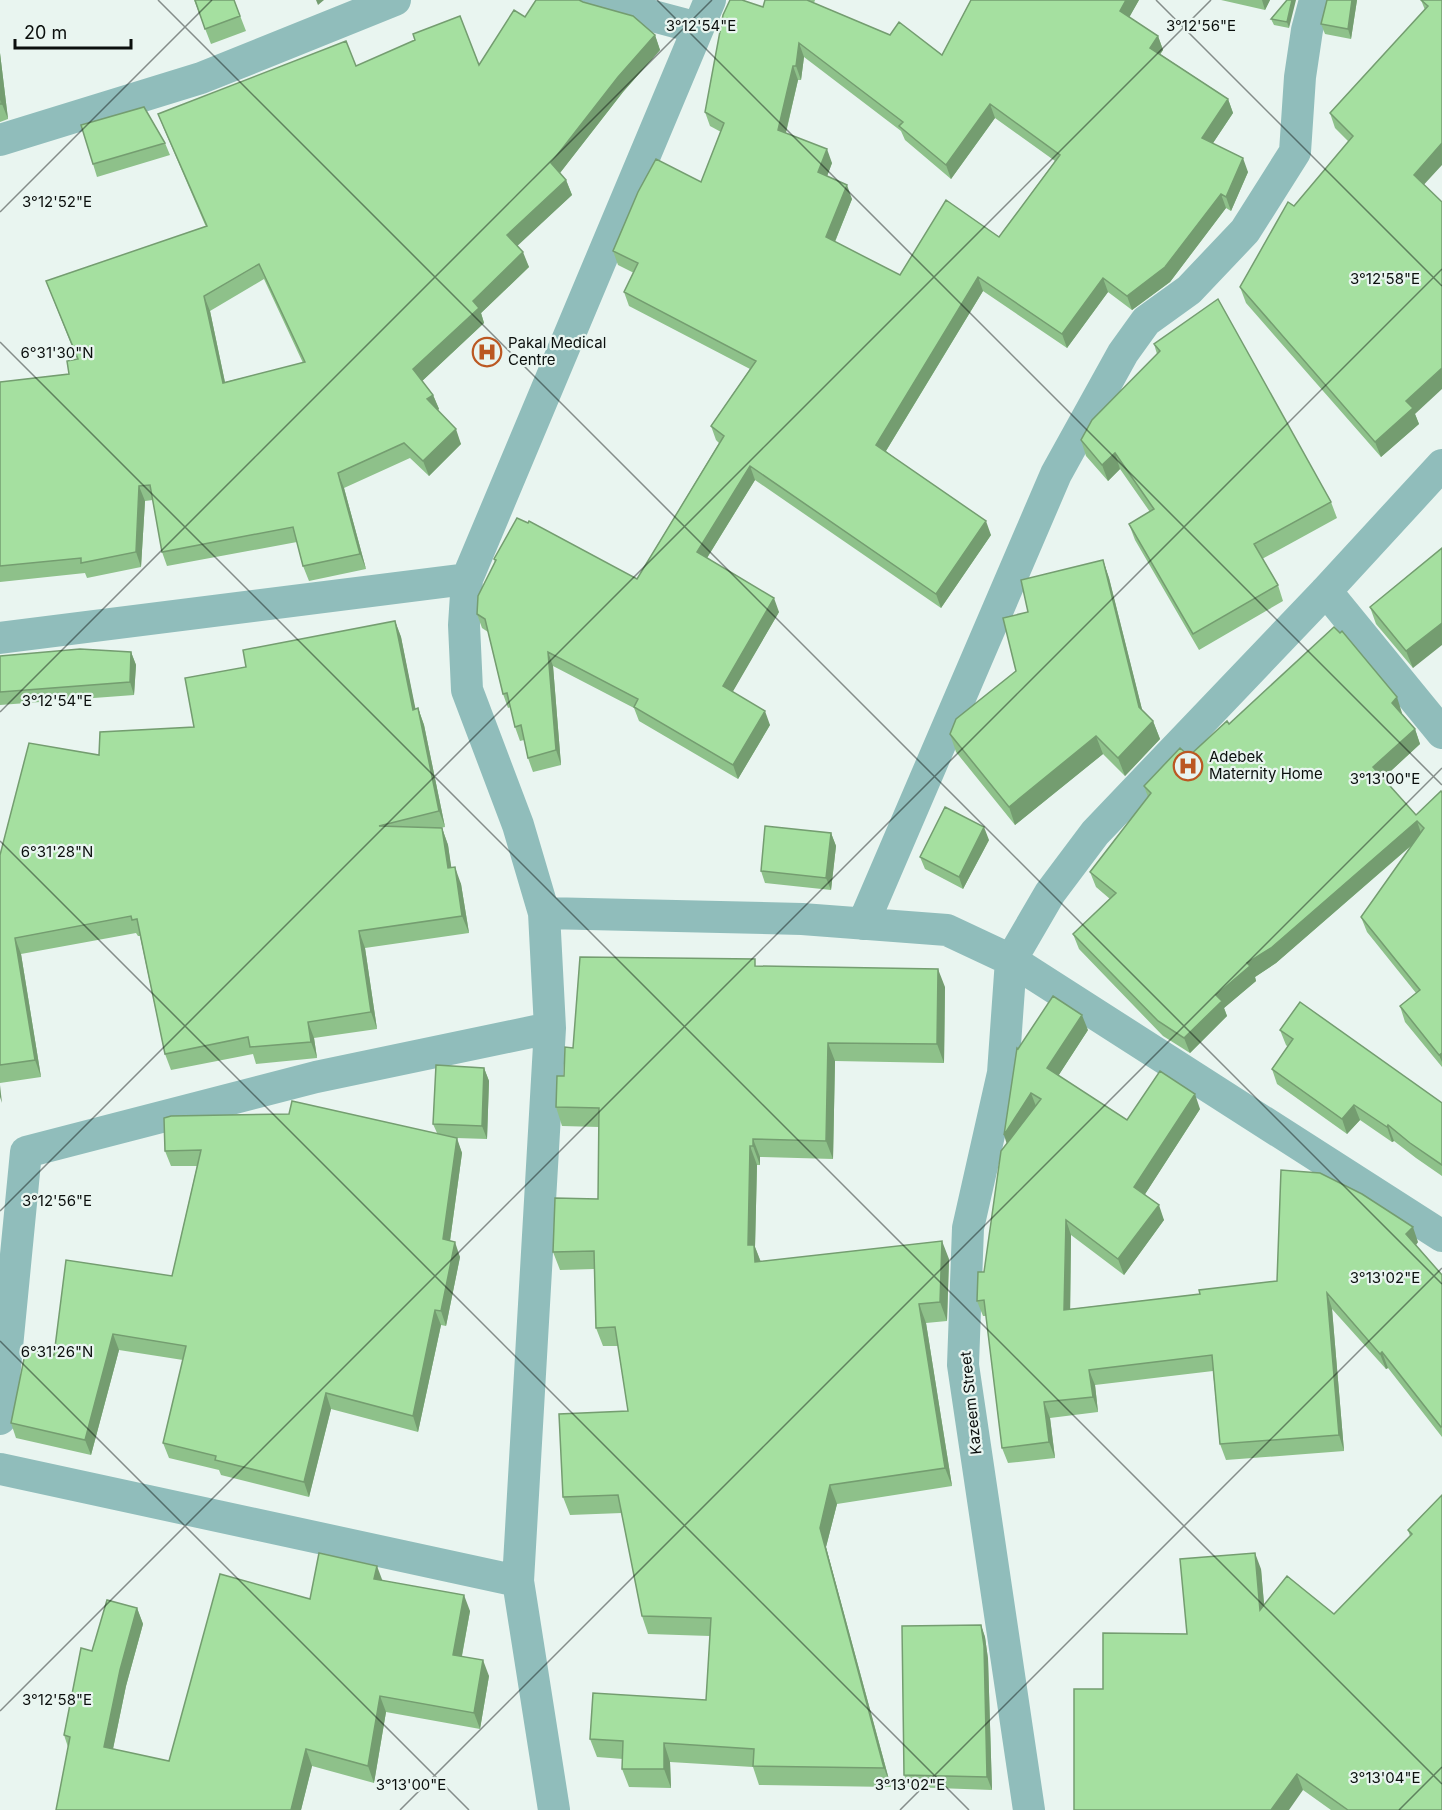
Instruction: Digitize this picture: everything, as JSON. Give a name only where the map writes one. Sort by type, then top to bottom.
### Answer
[{"type":"street","points":[[0,141],[201,78],[395,0]]},
{"type":"street","points":[[554,1810],[518,1581],[550,1028],[544,913],[518,825],[467,690],[464,625],[467,579],[704,14],[593,0]]},
{"type":"street","points":[[863,924],[1056,474],[1124,353],[1146,321],[1189,290],[1245,231],[1295,152],[1300,77],[1307,30],[1316,0]]},
{"type":"street","points":[[1011,960],[1050,893],[1095,832],[1326,591],[1442,465]]},
{"type":"street","points":[[0,638],[467,579]]},
{"type":"street","points":[[1326,591],[1442,733]]},
{"type":"street","points":[[544,913],[802,919],[947,930],[1011,960],[1442,1236]]},
{"type":"street","name":"Kazeem Street","points":[[1011,960],[1003,1072],[968,1228],[963,1365],[1029,1810]]},
{"type":"street","points":[[0,1419],[13,1152],[316,1077],[550,1028]]},
{"type":"street","points":[[0,1469],[518,1581]]},
{"type":"building","points":[[195,0],[234,0],[240,16],[205,29]]},
{"type":"building","points":[[536,0],[579,0],[633,16],[655,35],[618,77],[551,163],[566,180],[507,235],[523,252],[473,301],[479,308],[413,369],[433,395],[427,399],[456,429],[423,461],[404,443],[338,473],[360,554],[303,566],[293,527],[162,552],[150,485],[139,486],[136,552],[81,563],[81,558],[0,566],[0,382],[69,374],[67,361],[78,359],[46,281],[207,226],[158,114],[346,41],[356,66],[415,40],[413,34],[460,16],[479,65],[514,10],[525,17]],"holes":[[[259,264],[305,362],[223,383],[204,296]]]},
{"type":"building","points":[[730,0],[742,0],[763,7],[765,0],[807,0],[890,35],[899,22],[942,55],[971,0],[1126,0],[1120,11],[1158,36],[1150,48],[1228,99],[1202,138],[1243,158],[1226,197],[1221,194],[1165,267],[1127,296],[1103,278],[1062,334],[978,277],[876,445],[986,521],[936,594],[750,466],[697,552],[774,598],[723,686],[765,711],[733,765],[634,707],[638,699],[548,652],[556,750],[528,758],[521,725],[515,727],[507,693],[503,694],[485,619],[477,614],[478,596],[496,560],[494,559],[517,518],[528,523],[529,521],[637,579],[724,436],[711,426],[756,361],[624,292],[638,263],[613,251],[638,192],[656,159],[701,182],[724,123],[705,112],[723,15]],"holes":[[[799,43],[903,122],[899,126],[946,165],[990,104],[1060,155],[999,237],[946,200],[900,275],[826,237],[847,185],[818,172],[827,149],[778,130],[793,66],[796,66]]]},
{"type":"building","points":[[1287,0],[1292,0],[1287,22],[1271,19]]},
{"type":"building","points":[[1327,0],[1352,0],[1348,29],[1321,24]]},
{"type":"building","points":[[1421,0],[1442,0],[1442,143],[1414,175],[1442,202],[1442,368],[1406,401],[1413,408],[1375,442],[1240,287],[1288,202],[1294,206],[1353,136],[1330,113],[1428,6]]},
{"type":"building","points":[[144,107],[165,143],[93,164],[81,125]]},
{"type":"building","points":[[1218,299],[1331,502],[1254,544],[1278,585],[1193,634],[1129,524],[1154,509],[1115,453],[1102,465],[1081,440],[1092,420],[1160,351],[1154,344]]},
{"type":"building","points":[[1442,548],[1442,623],[1406,651],[1370,607]]},
{"type":"building","points":[[1103,560],[1139,707],[1153,721],[1118,758],[1096,736],[1009,807],[950,734],[956,719],[1016,671],[1003,618],[1028,612],[1021,580]]},
{"type":"building","points":[[395,621],[413,710],[418,708],[439,811],[379,826],[442,828],[448,868],[455,867],[462,916],[359,931],[371,1012],[308,1022],[311,1042],[250,1047],[248,1037],[165,1054],[137,919],[132,920],[131,916],[15,938],[35,1060],[0,1065],[0,855],[29,743],[99,755],[100,732],[194,727],[185,678],[246,667],[243,650]]},
{"type":"building","points":[[1334,627],[1340,633],[1342,631],[1397,697],[1392,703],[1415,729],[1373,767],[1416,815],[1441,791],[1442,793],[1442,1053],[1439,1055],[1400,1006],[1420,990],[1361,917],[1424,828],[1417,821],[1271,948],[1247,963],[1250,966],[1216,995],[1222,1001],[1184,1038],[1158,1021],[1073,934],[1116,893],[1090,872],[1151,793],[1144,786],[1180,748],[1189,756],[1227,721],[1229,724]]},
{"type":"building","points":[[80,649],[131,652],[130,682],[0,692],[0,656]]},
{"type":"building","points":[[945,807],[984,827],[959,877],[920,857]]},
{"type":"building","points":[[765,826],[831,833],[826,878],[761,871]]},
{"type":"building","points":[[580,957],[755,959],[755,966],[938,969],[937,1044],[828,1043],[826,1141],[753,1139],[753,1146],[750,1146],[748,1245],[754,1245],[755,1262],[942,1241],[940,1302],[919,1304],[945,1468],[830,1485],[820,1528],[884,1768],[753,1766],[754,1749],[664,1743],[664,1769],[622,1769],[623,1741],[590,1739],[593,1693],[706,1700],[711,1618],[642,1616],[618,1495],[563,1497],[559,1414],[628,1411],[615,1327],[596,1328],[594,1251],[553,1252],[555,1198],[598,1199],[599,1108],[556,1107],[557,1076],[564,1076],[565,1047],[573,1048]]},
{"type":"building","points":[[1053,996],[1082,1015],[1047,1068],[1127,1120],[1160,1071],[1195,1094],[1134,1187],[1159,1205],[1118,1259],[1066,1220],[1064,1310],[1200,1294],[1199,1290],[1277,1281],[1281,1170],[1320,1173],[1362,1194],[1413,1227],[1406,1234],[1442,1275],[1441,1427],[1382,1352],[1380,1354],[1327,1293],[1339,1435],[1220,1444],[1212,1355],[1089,1370],[1093,1397],[1044,1402],[1049,1442],[1002,1448],[984,1300],[977,1301],[978,1272],[984,1272],[1001,1151],[1041,1099],[1031,1093],[1004,1135],[1017,1048]]},
{"type":"building","points":[[1300,1002],[1442,1103],[1442,1165],[1388,1125],[1387,1127],[1354,1105],[1342,1119],[1272,1069],[1293,1039],[1280,1030]]},
{"type":"building","points":[[436,1065],[484,1068],[482,1126],[433,1124]]},
{"type":"building","points":[[292,1101],[457,1138],[443,1239],[455,1242],[441,1311],[435,1310],[413,1416],[326,1393],[304,1482],[215,1460],[216,1456],[163,1443],[186,1346],[113,1334],[85,1440],[11,1423],[26,1349],[54,1355],[66,1260],[172,1276],[201,1150],[165,1151],[164,1118],[289,1114]]},
{"type":"building","points":[[1442,1495],[1442,1810],[1348,1810],[1297,1774],[1271,1810],[1074,1810],[1074,1689],[1103,1689],[1103,1633],[1187,1634],[1180,1559],[1255,1553],[1260,1610],[1287,1576],[1334,1614],[1412,1534],[1408,1530]]},
{"type":"building","points":[[319,1553],[377,1566],[374,1579],[464,1595],[453,1655],[483,1660],[474,1713],[380,1696],[368,1766],[306,1749],[291,1810],[56,1810],[70,1737],[64,1735],[81,1648],[92,1651],[107,1600],[137,1608],[120,1670],[104,1747],[169,1761],[220,1574],[310,1599]]},
{"type":"building","points":[[981,1625],[984,1646],[987,1777],[904,1775],[902,1626]]},
{"type":"place","name":"Pakal Medical Centre","points":[[487,352]]},
{"type":"place","name":"Adebek Maternity Home","points":[[1188,766]]}]
